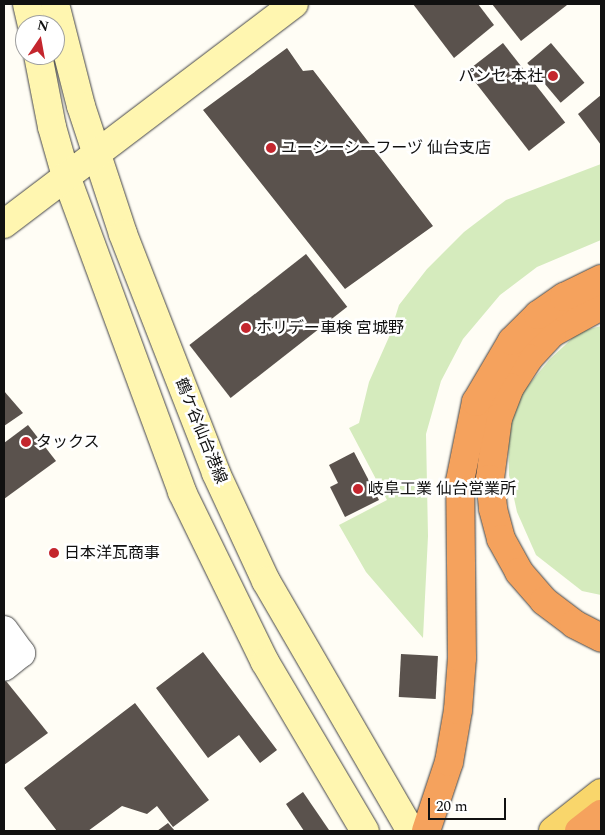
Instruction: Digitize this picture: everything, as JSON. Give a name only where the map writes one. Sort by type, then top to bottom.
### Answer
[{"type":"highway","points":[[426,831],[449,762],[458,710],[462,658],[459,528],[466,441],[476,402],[492,370],[512,341],[538,315],[564,296],[601,279]]},
{"type":"highway","points":[[601,306],[552,333],[529,358],[510,387],[498,418],[490,479],[493,509],[501,539],[518,572],[544,601],[574,624],[601,638]]},
{"type":"highway","points":[[579,831],[601,814]]},
{"type":"main road","points":[[553,831],[601,793]]},
{"type":"street","name":"鶴ケ谷仙台港線","points":[[55,4],[96,153],[123,234],[216,473],[266,581],[410,831]]},
{"type":"street","points":[[4,224],[294,4]]},
{"type":"street","points":[[40,65],[66,176],[182,492],[265,662],[365,831]]},
{"type":"street","points":[[4,630],[21,654],[4,667]]},
{"type":"green space","points":[[601,164],[601,240],[537,267],[500,295],[463,339],[441,381],[426,434],[428,536],[423,638],[366,572],[339,525],[387,500],[349,428],[359,423],[369,382],[389,337],[399,305],[427,269],[464,232],[506,200]]},
{"type":"green space","points":[[601,326],[601,595],[582,591],[536,555],[517,512],[509,475],[508,432],[521,394],[550,359],[579,332]]},
{"type":"building","points":[[413,4],[478,4],[494,25],[454,58]]},
{"type":"building","points":[[492,4],[566,4],[567,5],[521,41]]},
{"type":"building","points":[[503,43],[565,123],[529,151],[467,71]]},
{"type":"building","points":[[551,43],[584,83],[561,103],[527,63]]},
{"type":"building","points":[[287,48],[303,71],[313,70],[433,226],[345,289],[203,110]]},
{"type":"building","points":[[601,95],[601,145],[578,114]]},
{"type":"building","points":[[306,254],[347,307],[231,398],[189,345]]},
{"type":"building","points":[[4,391],[23,413],[4,426]]},
{"type":"building","points":[[28,425],[56,461],[4,499],[4,443]]},
{"type":"building","points":[[354,452],[379,500],[345,517],[330,487],[338,483],[329,465]]},
{"type":"building","points":[[203,652],[277,750],[260,763],[239,735],[208,758],[156,688]]},
{"type":"building","points":[[401,654],[438,656],[436,699],[399,697]]},
{"type":"building","points":[[6,681],[48,733],[4,765],[4,682]]},
{"type":"building","points":[[135,703],[209,800],[173,827],[157,806],[147,814],[122,806],[88,831],[57,831],[24,788]]},
{"type":"building","points":[[303,792],[329,830],[304,831],[286,804]]},
{"type":"building","points":[[168,823],[175,831],[157,831]]},
{"type":"place","name":"パンセ 本社","points":[[553,76]]},
{"type":"place","name":"ユーシーシーフーヅ 仙台支店","points":[[271,148]]},
{"type":"place","name":"ホリデー車検 宮城野","points":[[246,328]]},
{"type":"place","name":"タックス","points":[[26,442]]},
{"type":"place","name":"岐阜工業 仙台営業所","points":[[358,489]]},
{"type":"place","name":"日本洋瓦商事","points":[[54,553]]}]
